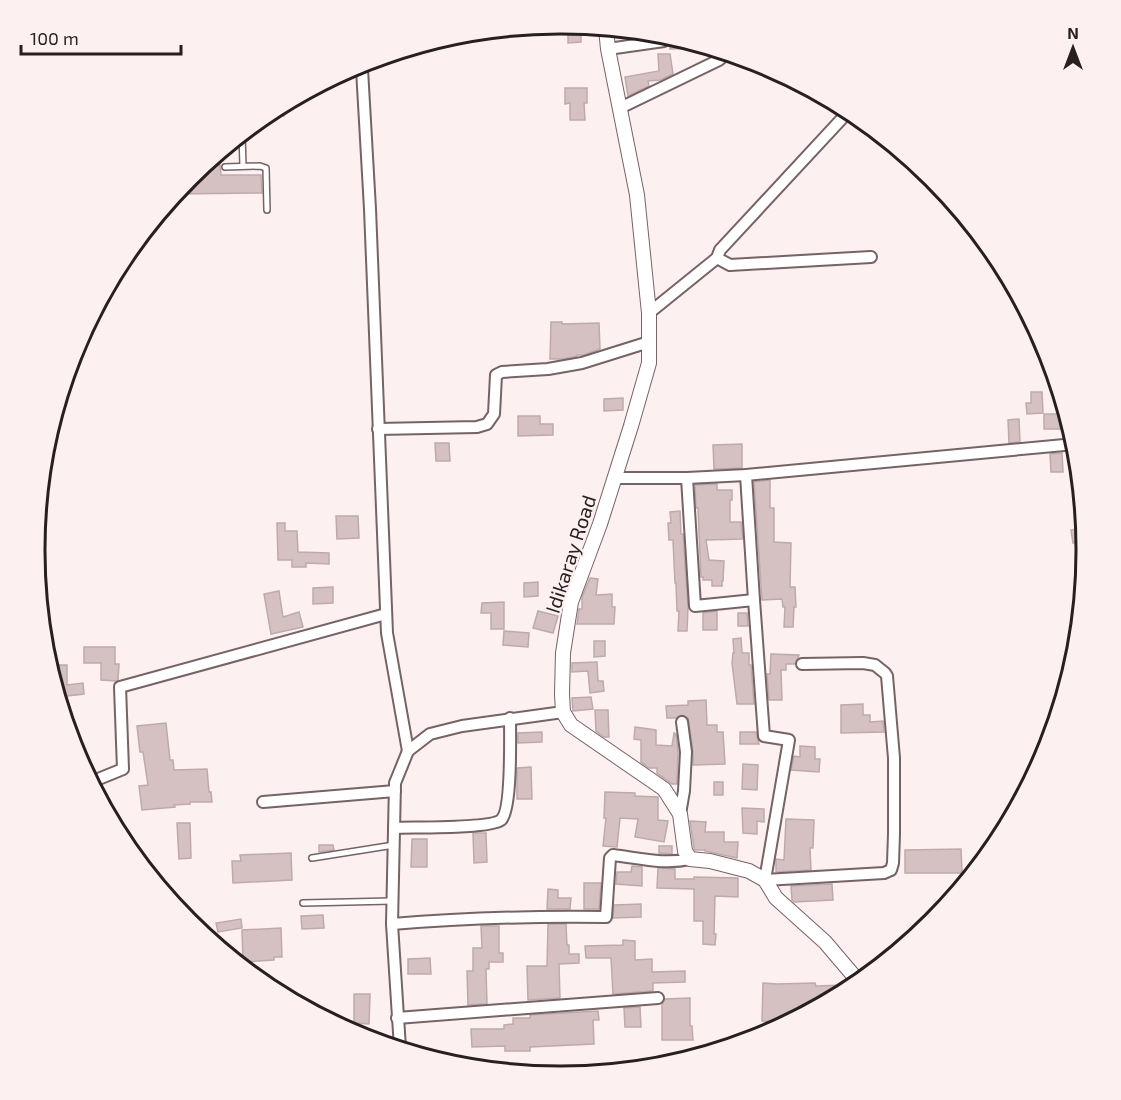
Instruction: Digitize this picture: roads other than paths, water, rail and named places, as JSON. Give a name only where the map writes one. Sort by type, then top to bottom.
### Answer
[{"type":"street","name":"Idikaray Road","points":[[563,712],[563,652],[571,602],[600,524],[649,363],[649,313],[637,195],[607,37]]},
{"type":"street","points":[[608,49],[652,43]]},
{"type":"street","points":[[620,108],[719,60]]},
{"type":"street","points":[[362,74],[387,633],[408,751]]},
{"type":"street","points":[[649,313],[717,258],[720,250],[842,118]]},
{"type":"street","points":[[717,258],[730,265],[871,257]]},
{"type":"street","points":[[378,429],[487,424],[494,414],[496,375],[502,372],[548,369],[582,363],[649,342]]},
{"type":"street","points":[[615,478],[746,475],[1065,445]]},
{"type":"street","points":[[746,475],[764,736],[789,740],[765,880]]},
{"type":"street","points":[[687,478],[695,606],[754,600]]},
{"type":"street","points":[[99,779],[123,769],[120,687],[386,614]]},
{"type":"street","points":[[765,880],[884,873],[891,870],[893,864],[894,758],[887,676],[875,665],[863,663],[802,664]]},
{"type":"street","points":[[399,1039],[392,924],[394,791],[408,751],[430,734],[510,718],[563,712],[571,725],[664,789],[681,814]]},
{"type":"street","points":[[394,828],[467,826],[489,824],[500,820],[505,813],[508,798],[510,718]]},
{"type":"street","points":[[682,722],[686,752],[681,814],[685,850],[690,859]]},
{"type":"street","points":[[263,802],[394,791]]},
{"type":"street","points":[[392,924],[536,916],[606,917],[610,858],[613,855],[667,862],[681,862],[690,859],[710,861],[749,871],[765,880],[776,898],[825,942],[853,975]]},
{"type":"street","points":[[397,1018],[658,998]]},
{"type":"lane","points":[[242,145],[243,166]]},
{"type":"lane","points":[[225,167],[260,166],[266,168],[267,210]]},
{"type":"lane","points":[[312,858],[393,845]]},
{"type":"lane","points":[[303,903],[392,901]]}]
